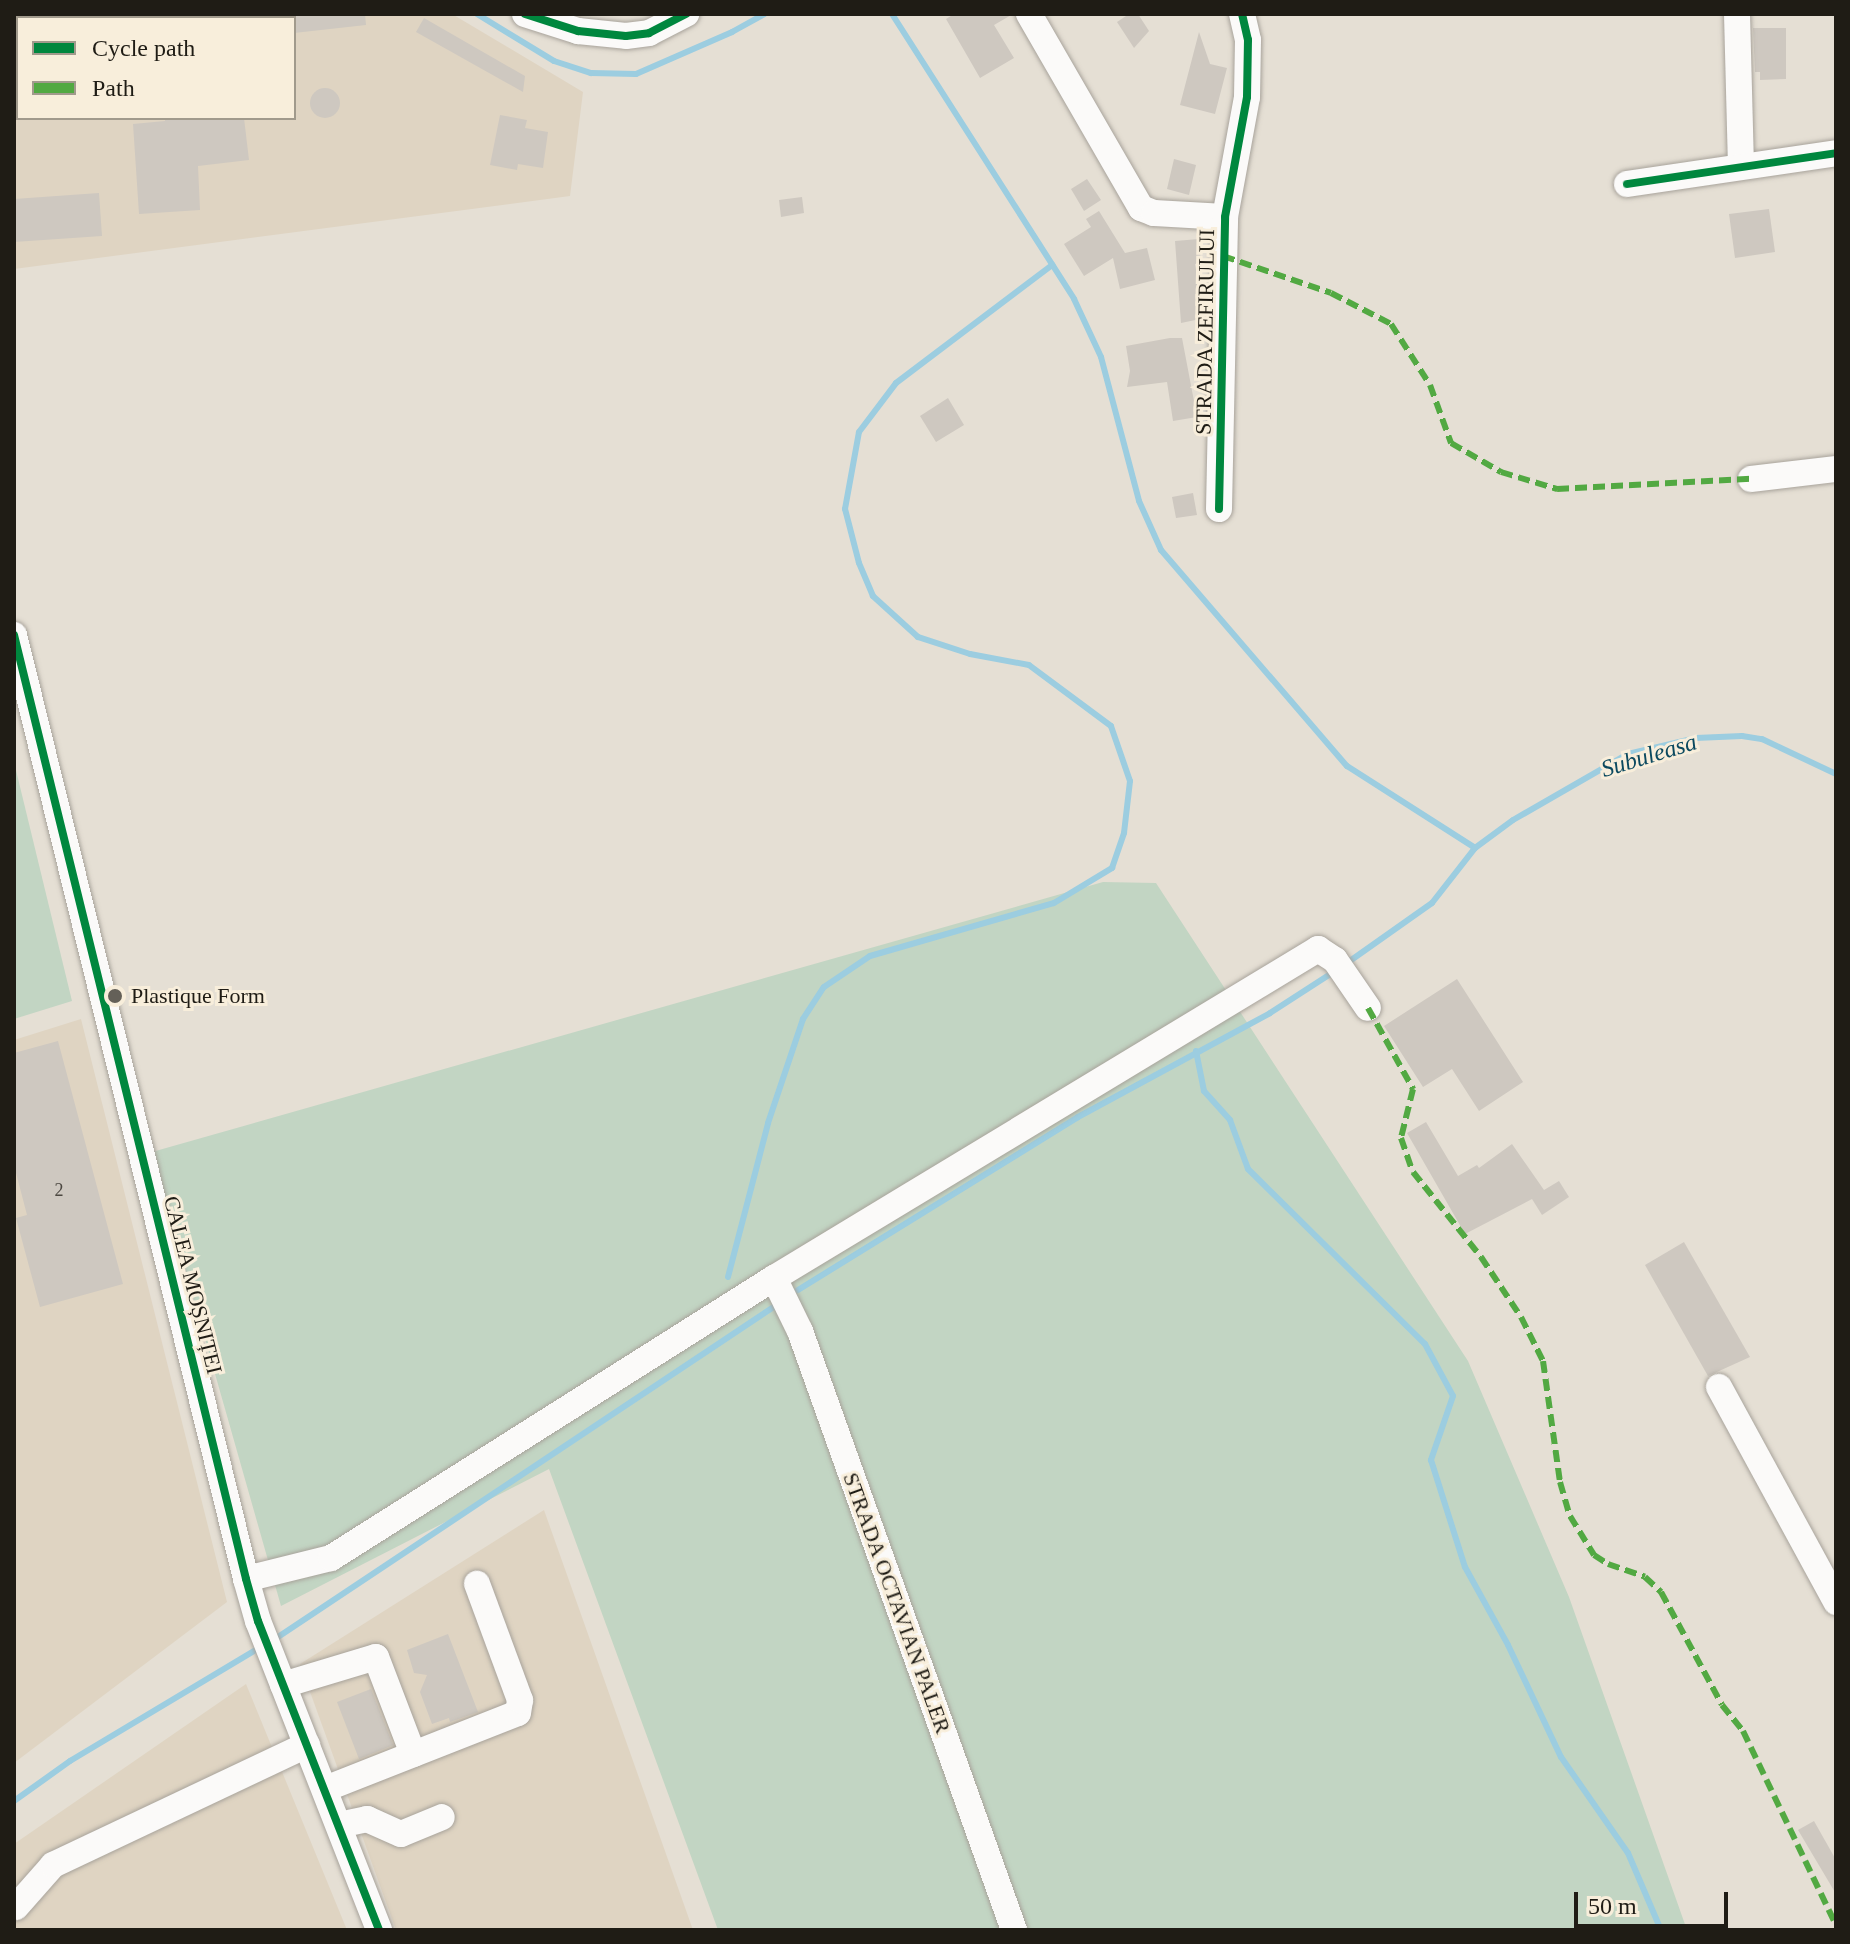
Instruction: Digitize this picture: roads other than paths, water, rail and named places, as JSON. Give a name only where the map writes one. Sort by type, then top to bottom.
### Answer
[{"type":"street","points":[[525,14],[551,18],[603,36],[649,33],[686,14]]},
{"type":"street","points":[[1029,14],[1141,208],[1154,213],[1225,217]]},
{"type":"street","name":"STRADA ZEFIRULUI","points":[[1219,509],[1225,217],[1247,97],[1248,40],[1242,14]]},
{"type":"street","points":[[1737,14],[1741,165]]},
{"type":"street","points":[[1627,184],[1836,153]]},
{"type":"street","points":[[1751,479],[1836,469]]},
{"type":"street","name":"CALEA MOȘNIȚEI","points":[[14,635],[246,1579],[258,1621],[379,1930]]},
{"type":"street","points":[[246,1579],[331,1558],[774,1278],[1318,949],[1340,968],[1368,1008]]},
{"type":"street","name":"STRADA OCTAVIAN PALER","points":[[774,1278],[800,1331],[1014,1930]]},
{"type":"street","points":[[1719,1387],[1836,1602]]},
{"type":"street","points":[[325,1789],[518,1713],[521,1706],[477,1584]]},
{"type":"street","points":[[279,1674],[376,1657],[413,1754]]},
{"type":"street","points":[[16,1907],[53,1865],[307,1745]]},
{"type":"street","points":[[339,1825],[367,1819],[401,1834],[442,1817]]},
{"type":"waterway","points":[[477,14],[554,61],[591,73],[636,74],[732,32],[764,14]]},
{"type":"waterway","points":[[892,14],[1074,299],[1101,357],[1139,501],[1161,550],[1347,766],[1475,848]]},
{"type":"waterway","points":[[728,1277],[768,1123],[803,1019],[824,987],[870,956],[1054,903],[1112,868],[1124,833],[1130,781],[1111,726],[1029,665],[970,654],[918,637],[873,596],[859,563],[845,509],[859,432],[896,383],[1052,265]]},
{"type":"waterway","name":"Subuleasa","points":[[1347,963],[1432,903],[1475,848],[1513,820],[1628,754],[1696,738],[1742,736],[1762,739],[1836,774]]},
{"type":"waterway","points":[[798,1290],[1078,1117],[1270,1013],[1335,971]]},
{"type":"waterway","points":[[1196,1051],[1204,1091],[1230,1120],[1248,1169],[1425,1344],[1453,1396],[1431,1460],[1465,1567],[1508,1645],[1561,1757],[1628,1853],[1661,1930]]},
{"type":"waterway","points":[[272,1641],[775,1306]]},
{"type":"waterway","points":[[14,1801],[70,1761],[262,1646]]},
{"type":"place","name":"Plastique Form","points":[[115,996]]}]
